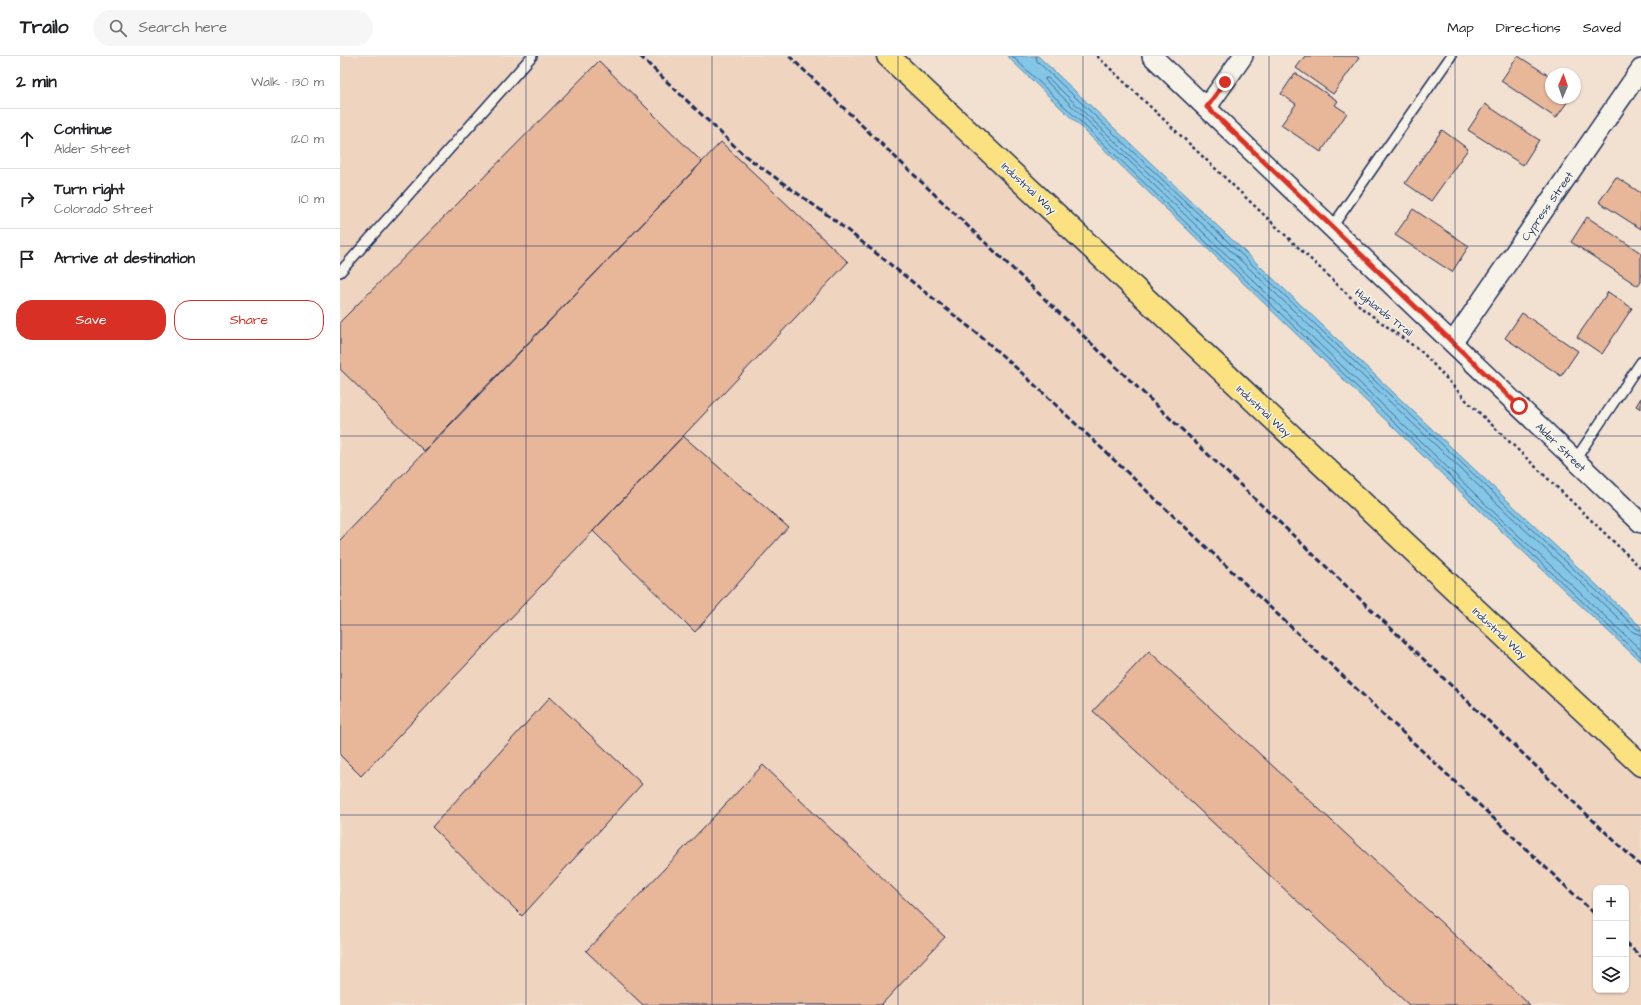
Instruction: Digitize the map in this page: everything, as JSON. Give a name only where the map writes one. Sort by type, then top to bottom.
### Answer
[{"type":"main road","name":"Industrial Way","points":[[888,56],[1641,765]]},
{"type":"street","name":"Alder Street","points":[[1152,56],[1641,523]]},
{"type":"street","points":[[1207,107],[1244,56]]},
{"type":"street","name":"Cypress Street","points":[[1453,342],[1641,70]]},
{"type":"lane","points":[[340,272],[532,56]]},
{"type":"lane","points":[[1332,227],[1451,56]]},
{"type":"lane","points":[[1575,460],[1641,362]]},
{"type":"path","name":"Highlands Trail","points":[[1098,56],[1363,308],[1423,353],[1467,401],[1641,568]]},
{"type":"shaded area","points":[[340,56],[885,56],[1641,767],[1641,1005],[340,1005]]},
{"type":"water","points":[[1007,56],[1038,56],[1641,627],[1641,662],[1496,526]]},
{"type":"building","points":[[1305,56],[1356,56],[1359,58],[1333,94],[1296,68]]},
{"type":"building","points":[[1518,56],[1545,73],[1545,104],[1566,104],[1556,118],[1501,81]]},
{"type":"building","points":[[599,61],[702,162],[424,451],[340,369],[340,322]]},
{"type":"building","points":[[1295,73],[1338,101],[1335,105],[1347,113],[1321,152],[1281,125],[1296,104],[1281,94]]},
{"type":"building","points":[[1485,104],[1539,140],[1523,165],[1468,130]]},
{"type":"building","points":[[1442,130],[1468,149],[1431,201],[1405,183]]},
{"type":"building","points":[[721,142],[848,262],[361,776],[340,755],[340,540]]},
{"type":"building","points":[[1616,177],[1641,193],[1641,229],[1599,202]]},
{"type":"building","points":[[1413,209],[1469,246],[1452,272],[1395,235]]},
{"type":"building","points":[[1587,217],[1641,253],[1641,282],[1638,286],[1571,242]]},
{"type":"building","points":[[1608,292],[1632,308],[1602,354],[1577,337]]},
{"type":"building","points":[[1522,313],[1578,351],[1561,376],[1505,338]]},
{"type":"building","points":[[1641,398],[1641,409],[1636,406]]},
{"type":"building","points":[[683,436],[788,527],[695,632],[593,531]]},
{"type":"building","points":[[1149,651],[1530,1005],[1409,1005],[1093,711]]},
{"type":"building","points":[[550,697],[642,784],[522,916],[432,827]]},
{"type":"building","points":[[763,765],[945,937],[881,1005],[643,1005],[586,951]]},
{"type":"railway","points":[[640,56],[744,155],[833,219],[978,334],[1023,374],[1593,912]]},
{"type":"railway","points":[[789,56],[1641,866]]},
{"type":"railway","points":[[1629,946],[1641,957]]},
{"type":"route","points":[[1225,82],[1207,107],[1519,406]]}]
